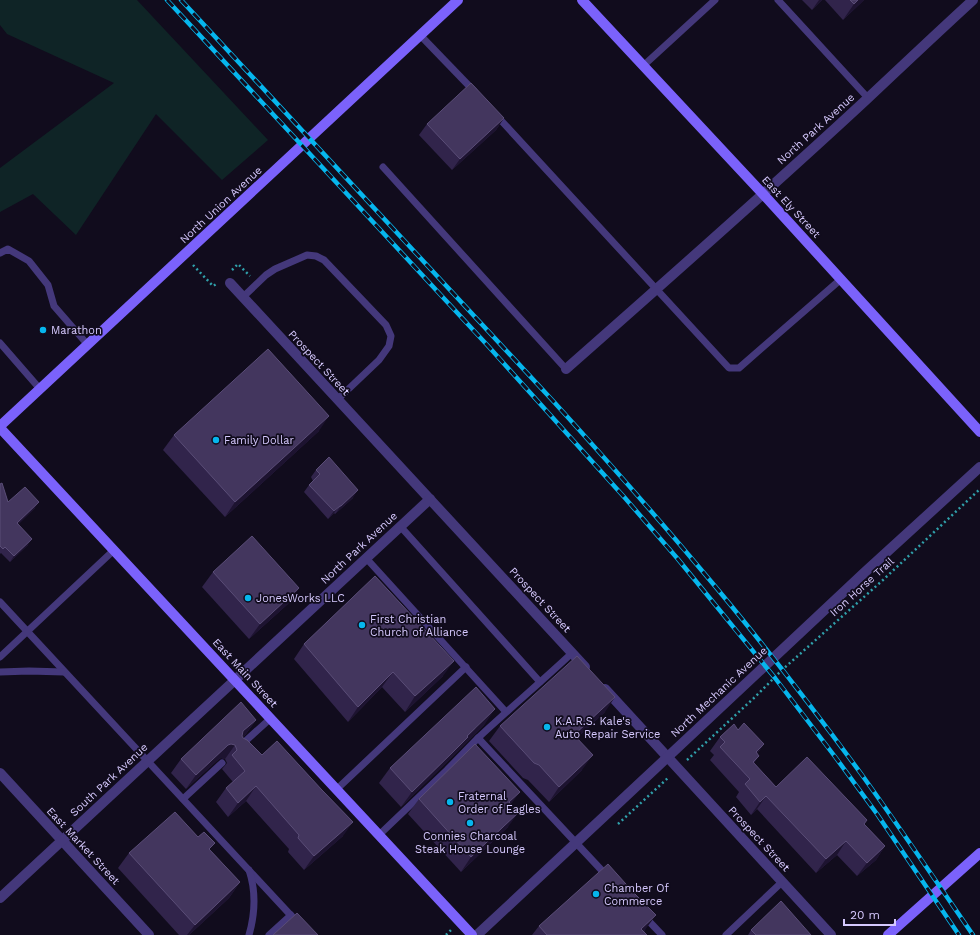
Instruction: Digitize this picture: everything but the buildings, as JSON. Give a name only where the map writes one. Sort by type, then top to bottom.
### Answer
[{"type":"street","name":"North Union Avenue","points":[[0,427],[458,0]]},
{"type":"street","name":"East Ely Street","points":[[582,0],[980,432]]},
{"type":"street","name":"North Park Avenue","points":[[566,370],[868,98],[924,44],[974,0]]},
{"type":"street","points":[[974,0],[980,6]]},
{"type":"street","name":"Prospect Street","points":[[230,283],[668,757],[830,935]]},
{"type":"street","name":"East Main Street","points":[[0,427],[472,935]]},
{"type":"street","name":"North Mechanic Avenue","points":[[477,935],[865,572],[980,468]]},
{"type":"street","name":"North Park Avenue","points":[[235,680],[430,499]]},
{"type":"street","name":"South Park Avenue","points":[[0,898],[235,680]]},
{"type":"street","name":"East Market Street","points":[[0,774],[149,935]]},
{"type":"street","points":[[888,935],[978,859]]},
{"type":"lane","points":[[643,66],[715,0]]},
{"type":"lane","points":[[778,0],[868,98]]},
{"type":"lane","points":[[420,35],[479,97]]},
{"type":"lane","points":[[490,108],[729,368],[740,368],[840,280]]},
{"type":"lane","points":[[383,167],[566,370]]},
{"type":"lane","points":[[0,253],[8,249],[29,261],[48,285],[54,306],[88,345]]},
{"type":"lane","points":[[243,297],[274,269],[307,255],[316,256],[324,260],[386,325],[391,336],[389,346],[379,360],[338,400]]},
{"type":"lane","points":[[1,345],[40,389]]},
{"type":"lane","points":[[400,526],[540,682]]},
{"type":"lane","points":[[0,657],[114,550]]},
{"type":"lane","points":[[366,558],[506,712]]},
{"type":"lane","points":[[0,602],[309,935]]},
{"type":"lane","points":[[379,835],[478,738],[572,653]]},
{"type":"lane","points":[[336,789],[466,668]]},
{"type":"lane","points":[[0,672],[64,672]]},
{"type":"lane","points":[[237,749],[271,718]]},
{"type":"lane","points":[[478,738],[613,883]]},
{"type":"lane","points":[[183,799],[222,763]]},
{"type":"lane","points":[[248,869],[251,876],[254,895],[254,914],[249,935]]},
{"type":"lane","points":[[726,935],[782,882]]},
{"type":"lane","points":[[640,912],[662,935]]},
{"type":"lane","points":[[269,935],[291,915]]},
{"type":"path","name":"Iron Horse Trail","points":[[755,697],[782,670],[883,580],[980,489]]},
{"type":"green space","points":[[0,0],[137,0],[268,140],[222,180],[156,114],[76,235],[33,194],[0,212],[0,168],[114,83],[7,34],[0,25]]},
{"type":"railway","points":[[167,0],[489,347],[677,558],[775,678],[836,758],[877,814],[959,935]]},
{"type":"railway","points":[[181,0],[554,402],[627,483],[719,591],[761,643],[862,775],[973,935]]},
{"type":"place","name":"Marathon","points":[[43,330]]},
{"type":"place","name":"Family Dollar","points":[[216,440]]},
{"type":"place","name":"JonesWorks LLC","points":[[248,598]]},
{"type":"place","name":"First Christian Church of Alliance","points":[[362,625]]},
{"type":"place","name":"K.A.R.S. Kale's Auto Repair Service","points":[[547,727]]},
{"type":"place","name":"Fraternal Order of Eagles","points":[[450,802]]},
{"type":"place","name":"Connies Charcoal Steak House Lounge","points":[[470,823]]},
{"type":"place","name":"Chamber Of Commerce","points":[[596,894]]}]
